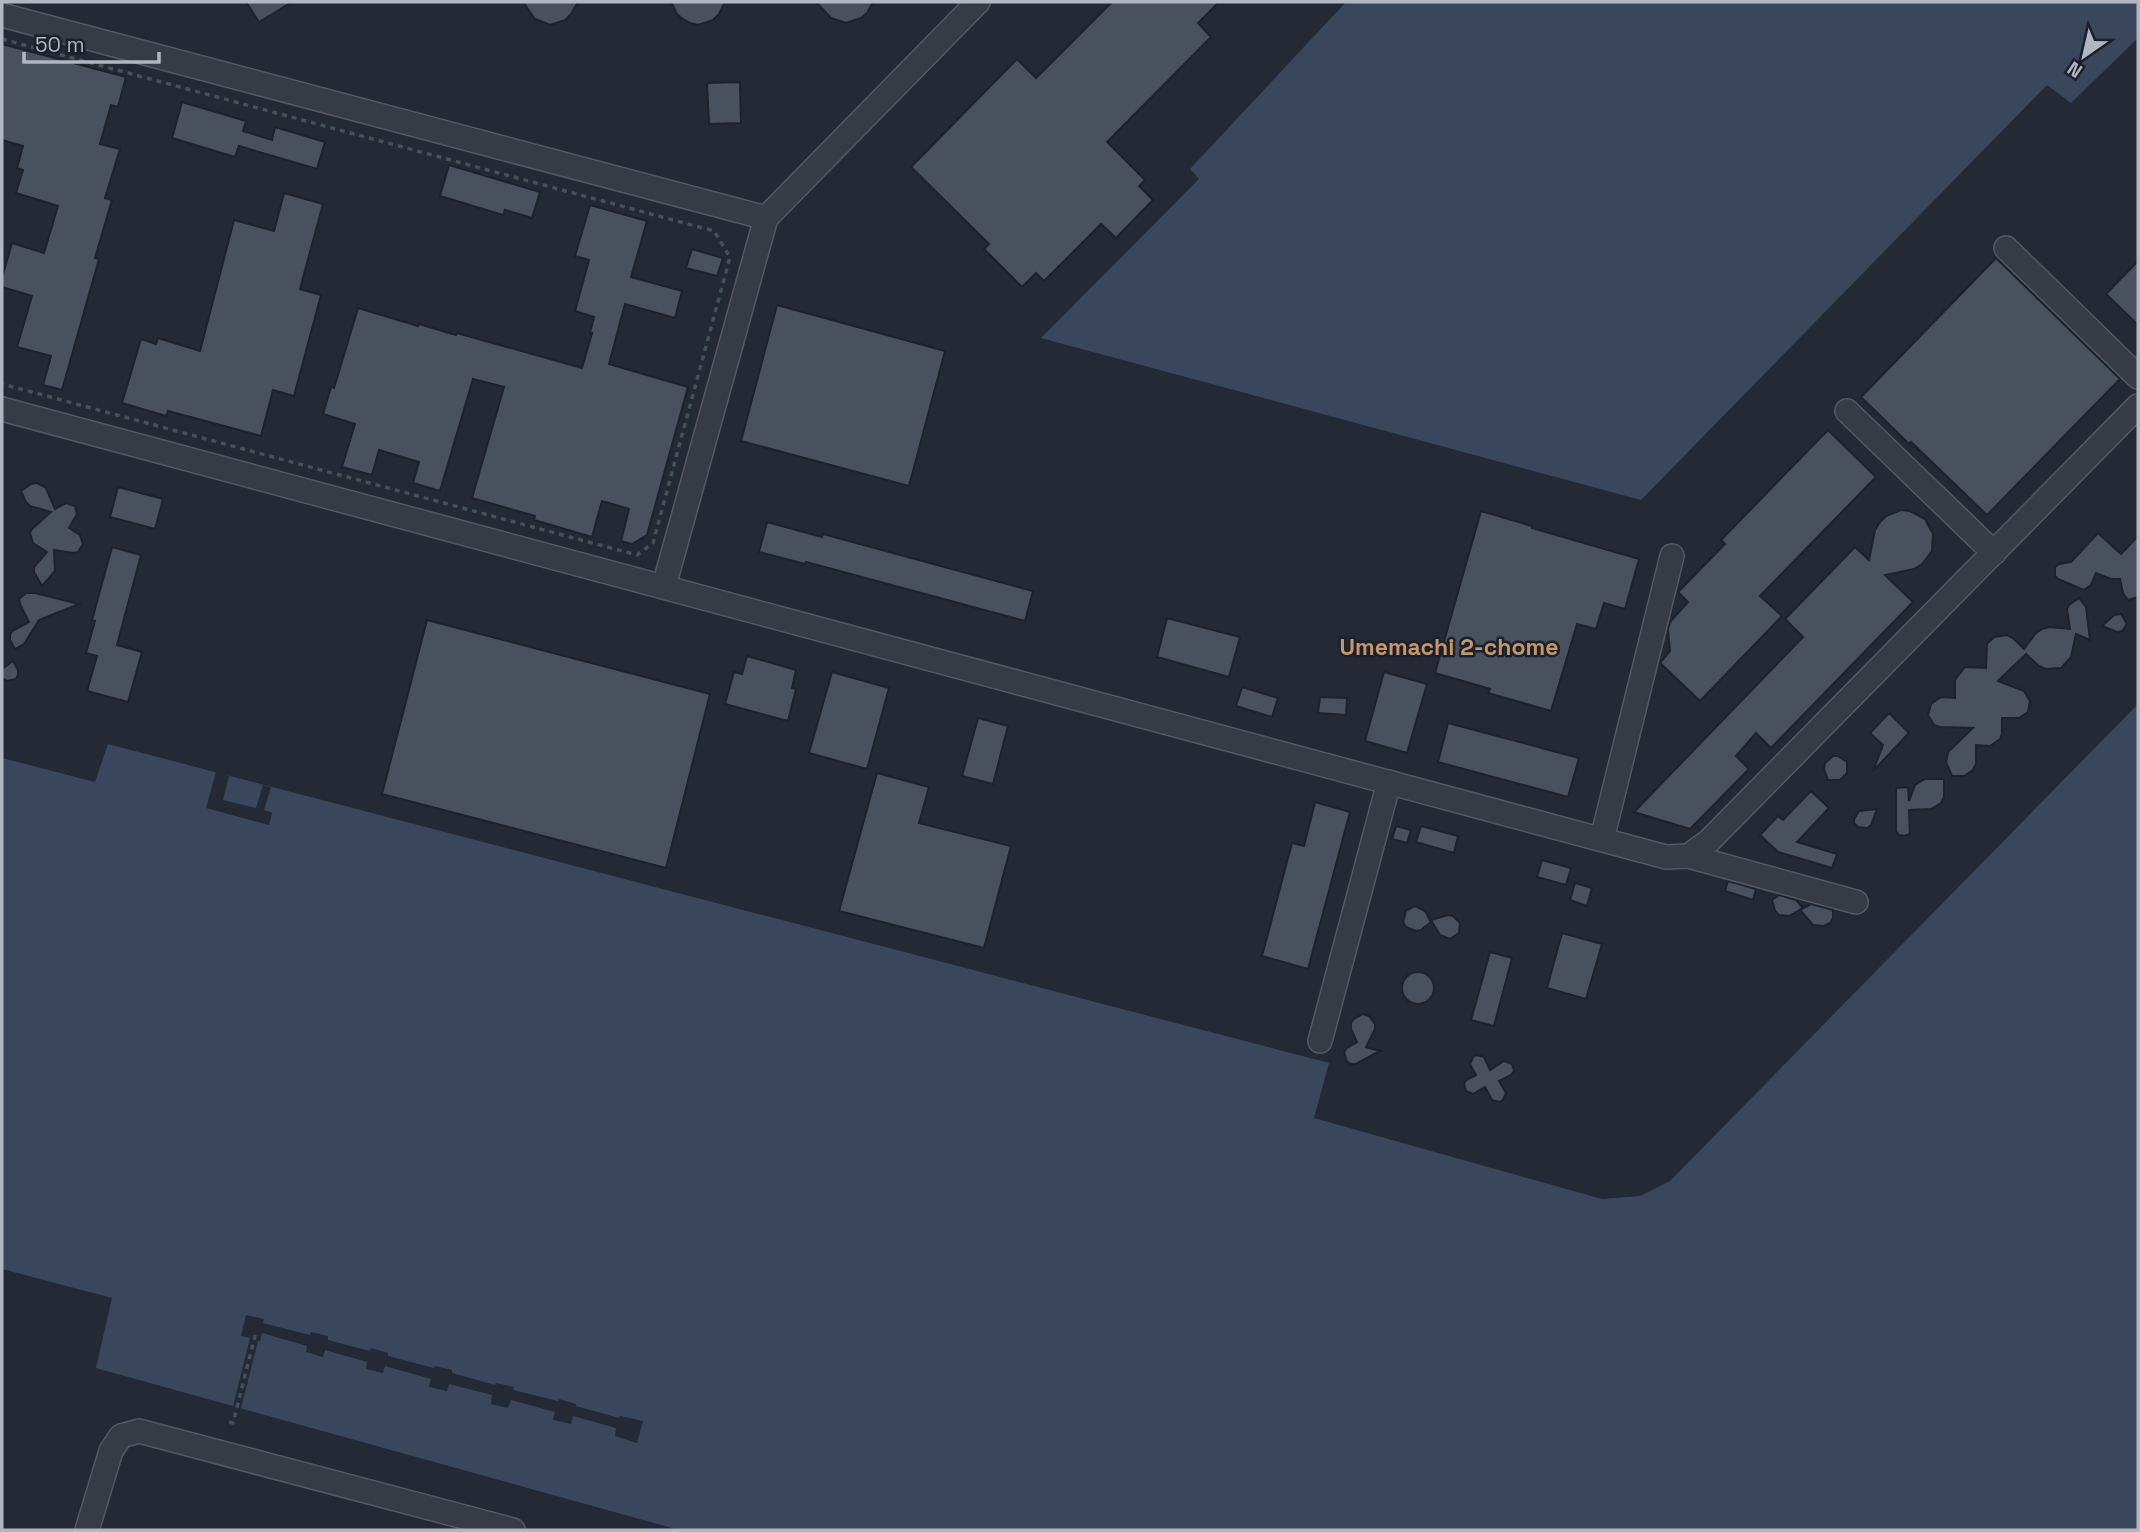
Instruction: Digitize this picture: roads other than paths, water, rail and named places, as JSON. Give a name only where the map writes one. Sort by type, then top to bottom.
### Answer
[{"type":"street","points":[[664,586],[766,218],[978,2]]},
{"type":"street","points":[[2,15],[766,218]]},
{"type":"street","points":[[2006,248],[2138,377]]},
{"type":"street","points":[[1688,856],[1709,841],[2138,407]]},
{"type":"street","points":[[2,410],[1665,857],[1688,856],[1856,902]]},
{"type":"street","points":[[1847,411],[1994,553]]},
{"type":"street","points":[[1602,839],[1672,556]]},
{"type":"street","points":[[1320,1041],[1389,782]]},
{"type":"street","points":[[87,1530],[111,1451],[121,1436],[139,1431],[513,1530]]},
{"type":"water","points":[[1346,2],[2138,2],[2138,38],[2071,103],[2047,85],[1641,500],[1041,338],[1199,179],[1190,169]]},
{"type":"water","points":[[2138,704],[2138,1530],[679,1530],[96,1368],[112,1298],[2,1269],[2,758],[95,782],[108,744],[1329,1063],[1314,1118],[1602,1199],[1640,1196],[1670,1181]]},
{"type":"district","name":"Umemachi 2-chome","points":[[1449,647]]}]
